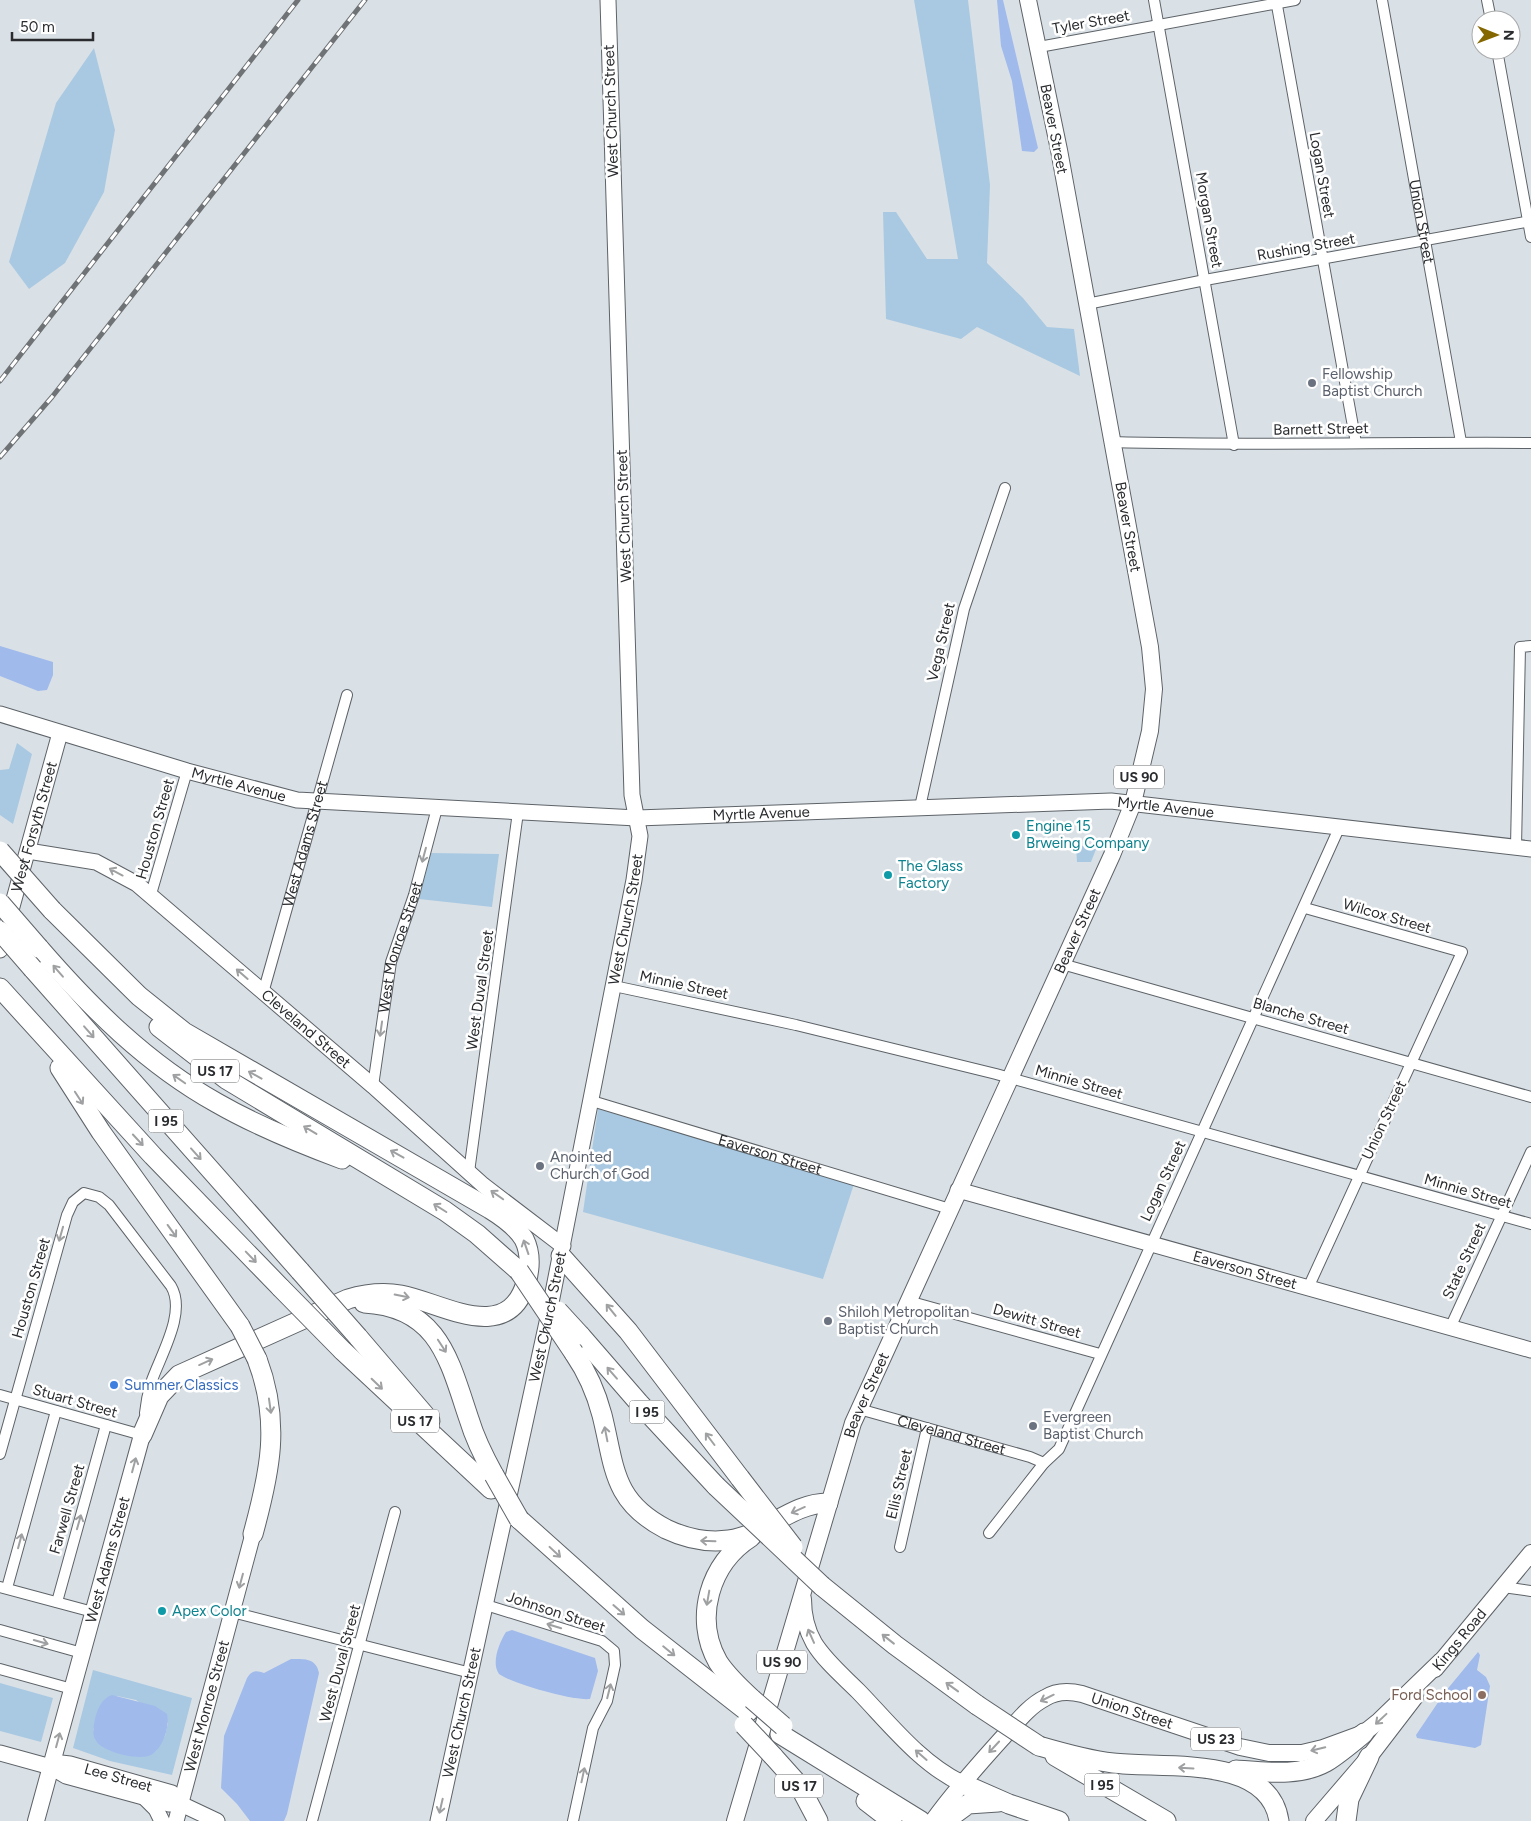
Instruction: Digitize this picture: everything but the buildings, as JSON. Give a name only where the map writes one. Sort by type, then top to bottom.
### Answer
[{"type":"highway","name":"US 17","points":[[0,851],[121,992],[178,1044],[242,1089],[412,1191]]},
{"type":"highway","points":[[0,904],[78,992],[120,1033],[166,1070],[198,1092],[268,1129],[377,1174],[412,1191],[462,1222],[519,1270],[577,1344],[597,1398],[615,1476],[629,1499],[642,1513],[675,1533],[706,1541],[737,1538],[771,1524]]},
{"type":"highway","points":[[52,910],[139,996],[178,1028],[223,1056],[490,1209],[515,1228],[528,1250],[529,1270],[521,1296],[512,1306],[494,1315],[462,1315],[408,1296],[392,1294],[356,1297],[321,1310],[179,1375],[159,1396],[142,1435]]},
{"type":"highway","name":"I 95","points":[[0,931],[358,1337],[492,1482]]},
{"type":"highway","name":"US 17","points":[[0,988],[153,1156],[342,1350],[492,1482]]},
{"type":"highway","points":[[22,1014],[101,1132],[240,1326],[257,1359],[270,1402],[272,1441],[267,1481],[253,1534]]},
{"type":"highway","points":[[562,1251],[628,1331],[740,1478],[813,1586]]},
{"type":"highway","points":[[321,1310],[352,1304],[379,1305],[408,1314],[431,1333],[448,1358],[492,1482],[519,1519],[642,1630],[748,1712],[782,1730],[825,1763],[916,1818]]},
{"type":"highway","name":"I 95","points":[[577,1344],[639,1403],[813,1586],[840,1601],[926,1669],[977,1706],[1039,1746],[1166,1821]]},
{"type":"highway","points":[[748,1712],[714,1654],[707,1628],[710,1589],[721,1565],[747,1539],[804,1507],[828,1503]]},
{"type":"highway","name":"US 17","points":[[748,1712],[773,1756],[799,1785],[818,1821]]},
{"type":"highway","points":[[782,1730],[892,1821]]},
{"type":"highway","points":[[1039,1746],[1109,1763],[1277,1772],[1304,1770],[1327,1761],[1364,1733]]},
{"type":"highway","points":[[1346,1821],[1349,1799],[1369,1757]]},
{"type":"highway","points":[[1213,1770],[1236,1774],[1262,1787],[1273,1802],[1279,1821]]},
{"type":"highway","points":[[961,1783],[1009,1804],[1059,1821]]},
{"type":"highway","points":[[945,1821],[959,1808],[973,1802],[989,1801],[1009,1804]]},
{"type":"main road","name":"Beaver Street","points":[[735,1821],[813,1586],[828,1503],[847,1440],[859,1409],[958,1190],[1112,855],[1133,803],[1152,716],[1154,676],[1087,304],[1039,47],[1028,0]]},
{"type":"main road","name":"West Adams Street","points":[[36,1821],[142,1435]]},
{"type":"main road","name":"Kings Road","points":[[1314,1821],[1369,1757],[1441,1661],[1531,1553]]},
{"type":"main road","points":[[813,1586],[805,1619],[819,1650],[914,1748],[944,1774],[961,1783]]},
{"type":"main road","name":"Union Street","points":[[933,1821],[961,1783],[1033,1706],[1049,1696],[1060,1692],[1082,1694],[1229,1744],[1270,1753],[1312,1751],[1364,1733],[1441,1661]]},
{"type":"street","name":"West Church Street","points":[[438,1821],[562,1251],[634,880],[640,836],[632,786],[608,0]]},
{"type":"street","name":"Morgan Street","points":[[1154,0],[1234,445]]},
{"type":"street","name":"Tyler Street","points":[[1039,47],[1295,0]]},
{"type":"street","name":"Union Street","points":[[1382,0],[1462,442]]},
{"type":"street","name":"Logan Street","points":[[1276,2],[1356,443]]},
{"type":"street","points":[[1498,60],[1530,221],[1531,237]]},
{"type":"street","name":"Rushing Street","points":[[1087,304],[1205,280],[1530,221]]},
{"type":"street","name":"Barnett Street","points":[[1112,442],[1234,445],[1531,443]]},
{"type":"street","name":"Vega Street","points":[[920,807],[964,609],[1005,488]]},
{"type":"street","points":[[1516,847],[1520,647],[1531,646]]},
{"type":"street","name":"West Adams Street","points":[[263,993],[348,695]]},
{"type":"street","name":"Myrtle Avenue","points":[[0,714],[267,794],[316,802],[637,818],[1111,801],[1531,849]]},
{"type":"street","name":"West Forsyth Street","points":[[0,950],[60,733]]},
{"type":"street","name":"Houston Street","points":[[152,894],[187,771]]},
{"type":"street","name":"West Monroe Street","points":[[373,1086],[391,962],[414,895],[437,808]]},
{"type":"street","name":"West Duval Street","points":[[469,1172],[518,812]]},
{"type":"street","name":"Logan Street","points":[[989,1533],[1044,1463],[1059,1449],[1100,1354],[1305,908],[1340,826]]},
{"type":"street","name":"Cleveland Street","points":[[28,851],[96,862],[121,874],[152,894],[263,993],[562,1251]]},
{"type":"street","name":"Wilcox Street","points":[[1305,908],[1462,952]]},
{"type":"street","name":"Union Street","points":[[1308,1288],[1462,952]]},
{"type":"street","name":"Blanche Street","points":[[1062,964],[1531,1097]]},
{"type":"street","name":"Minnie Street","points":[[614,986],[796,1024],[1010,1078],[1531,1224]]},
{"type":"street","name":"Eaverson Street","points":[[592,1101],[950,1209]]},
{"type":"street","name":"State Street","points":[[1450,1328],[1531,1152]]},
{"type":"street","name":"Eaverson Street","points":[[958,1190],[1151,1242],[1531,1350]]},
{"type":"street","name":"West Adams Street","points":[[84,1193],[99,1197],[109,1205],[172,1286],[177,1298],[176,1312],[148,1395],[142,1435]]},
{"type":"street","name":"Houston Street","points":[[0,1454],[67,1215],[73,1202],[84,1193]]},
{"type":"street","name":"Dewitt Street","points":[[908,1301],[1100,1354]]},
{"type":"street","name":"Stuart Street","points":[[0,1395],[142,1435]]},
{"type":"street","name":"Cleveland Street","points":[[859,1409],[1030,1456],[1044,1463]]},
{"type":"street","points":[[56,1411],[3,1588],[94,1612]]},
{"type":"street","name":"Farwell Street","points":[[57,1602],[106,1425]]},
{"type":"street","name":"Ellis Street","points":[[900,1547],[927,1428]]},
{"type":"street","name":"West Duval Street","points":[[312,1821],[395,1512]]},
{"type":"street","name":"West Monroe Street","points":[[176,1821],[253,1534]]},
{"type":"street","points":[[1503,1587],[1531,1592]]},
{"type":"street","name":"Johnson Street","points":[[486,1605],[602,1641],[614,1651],[615,1665],[606,1701],[593,1728],[574,1821]]},
{"type":"street","points":[[232,1612],[471,1673]]},
{"type":"street","points":[[0,1630],[82,1653]]},
{"type":"street","points":[[0,1669],[72,1689]]},
{"type":"street","name":"Lee Street","points":[[0,1754],[51,1767],[66,1776],[169,1804],[181,1804],[217,1821]]},
{"type":"street","name":"Lee Street","points":[[51,1767],[61,1763],[70,1764],[139,1783],[172,1793],[181,1804]]},
{"type":"street","points":[[143,1797],[156,1809],[162,1821]]},
{"type":"shaded area","points":[[914,0],[968,0],[990,185],[987,263],[1023,298],[1047,327],[1074,329],[1080,376],[977,327],[961,339],[886,319],[883,212],[896,212],[927,259],[958,259]]},
{"type":"shaded area","points":[[997,0],[1003,0],[1038,148],[1034,152],[1022,151],[1012,81],[1001,46]]},
{"type":"shaded area","points":[[94,48],[115,130],[104,192],[65,263],[29,289],[9,262],[56,103]]},
{"type":"shaded area","points":[[0,646],[53,662],[53,675],[47,690],[38,691],[0,676]]},
{"type":"shaded area","points":[[17,743],[32,754],[13,824],[0,815],[0,770],[9,769]]},
{"type":"shaded area","points":[[1098,844],[1091,862],[1077,862],[1076,847]]},
{"type":"shaded area","points":[[431,853],[499,854],[492,907],[419,899]]},
{"type":"shaded area","points":[[598,1109],[854,1184],[823,1279],[583,1212]]},
{"type":"shaded area","points":[[512,1630],[595,1658],[598,1671],[590,1699],[543,1691],[499,1674],[496,1664],[497,1653],[506,1632]]},
{"type":"shaded area","points":[[1478,1652],[1480,1655],[1477,1670],[1486,1677],[1490,1686],[1481,1745],[1475,1748],[1417,1738],[1416,1735],[1445,1692]]},
{"type":"shaded area","points":[[291,1659],[305,1659],[313,1662],[318,1668],[319,1673],[287,1814],[284,1821],[250,1821],[221,1788],[224,1736],[249,1675],[254,1671],[264,1673]]},
{"type":"shaded area","points":[[93,1670],[192,1698],[172,1775],[110,1761],[73,1748]],"holes":[[[117,1696],[136,1700],[168,1723],[165,1736],[156,1751],[131,1755],[119,1752],[96,1741],[93,1729]]]},
{"type":"shaded area","points":[[0,1683],[53,1698],[41,1742],[0,1731]]},
{"type":"shaded area","points":[[112,1695],[155,1706],[167,1714],[165,1737],[151,1755],[138,1757],[113,1752],[100,1745],[94,1738],[93,1732],[96,1715],[106,1698]]},
{"type":"railway","points":[[0,381],[298,0]]},
{"type":"railway","points":[[0,457],[52,397],[365,0]]},
{"type":"place","name":"Fellowship Baptist Church","points":[[1312,383]]},
{"type":"place","name":"Engine 15 Brweing Company","points":[[1016,835]]},
{"type":"place","name":"The Glass Factory","points":[[888,875]]},
{"type":"place","name":"Anointed Church of God","points":[[540,1166]]},
{"type":"place","name":"Shiloh Metropolitan Baptist Church","points":[[828,1321]]},
{"type":"place","name":"Summer Classics","points":[[114,1385]]},
{"type":"place","name":"Evergreen Baptist Church","points":[[1033,1426]]},
{"type":"place","name":"Apex Color","points":[[162,1611]]},
{"type":"place","name":"Ford School","points":[[1482,1695]]}]
